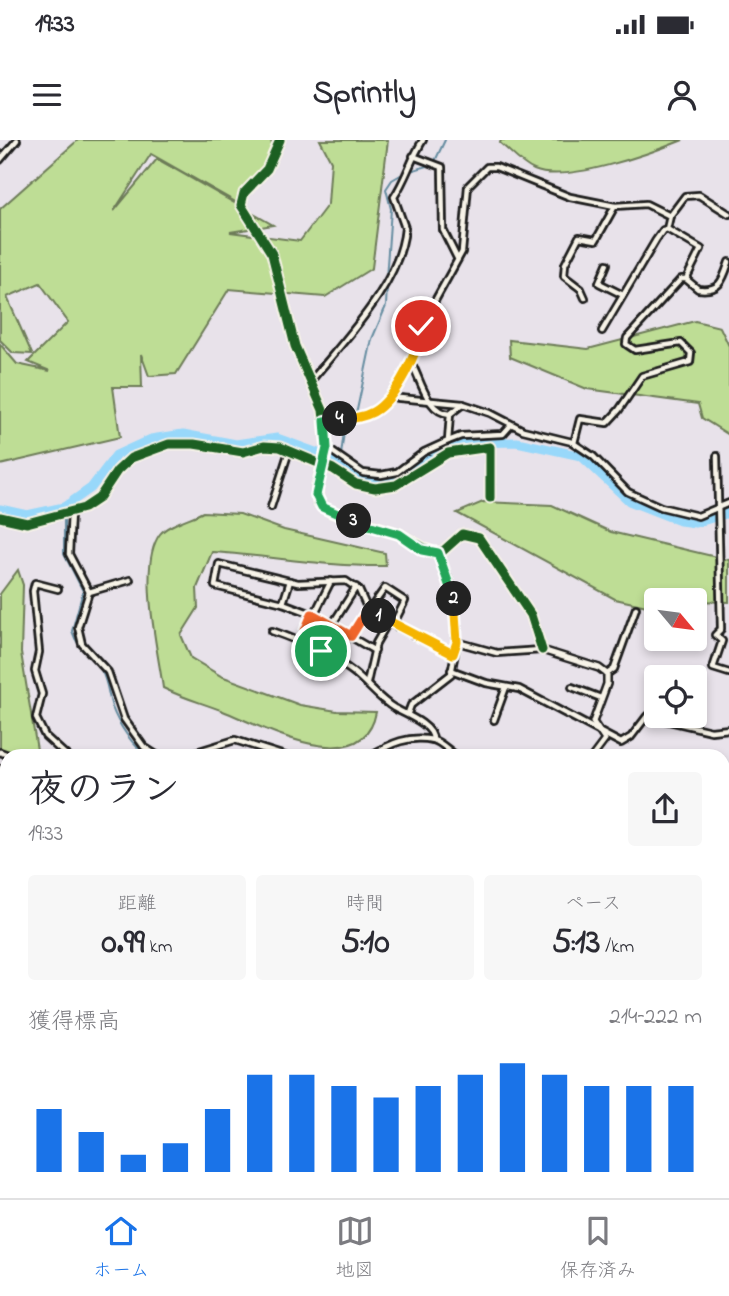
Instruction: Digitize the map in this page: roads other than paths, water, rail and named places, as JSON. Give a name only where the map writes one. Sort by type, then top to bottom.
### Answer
[{"type":"street","points":[[0,160],[17,140]]},
{"type":"street","points":[[281,140],[267,169],[244,193],[241,205],[272,254],[289,329],[325,421],[326,450],[316,495],[322,507],[359,523],[399,534],[422,550],[438,553],[462,534],[479,538],[531,615],[542,650]]},
{"type":"street","points":[[311,381],[368,314],[387,278],[405,228],[394,198],[423,140]]},
{"type":"street","points":[[413,156],[442,167],[443,230],[458,259]]},
{"type":"street","points":[[325,421],[371,414],[389,397],[411,362],[421,338],[421,326],[462,252],[468,186],[487,167],[496,167],[570,197],[615,206],[646,204],[670,216]]},
{"type":"street","points":[[667,229],[670,216],[685,196],[692,194],[729,214]]},
{"type":"street","points":[[585,298],[582,289],[564,276],[565,264],[579,237],[596,240],[615,206]]},
{"type":"street","points":[[667,229],[700,247],[686,279]]},
{"type":"street","points":[[602,331],[621,294],[661,232],[667,229]]},
{"type":"street","points":[[574,443],[580,419],[607,423],[642,376],[690,362],[691,353],[681,343],[635,349],[626,344],[632,330],[681,279],[686,279],[702,290],[715,288],[726,283],[729,262]]},
{"type":"street","points":[[607,264],[599,283],[621,294]]},
{"type":"street","points":[[411,362],[428,401],[443,414],[450,414],[463,404]]},
{"type":"street","points":[[389,397],[463,404],[490,413],[511,425],[574,443],[593,456],[628,492],[640,499],[698,516],[719,510],[729,503]]},
{"type":"street","points":[[448,441],[450,414]]},
{"type":"street","points":[[326,450],[363,473],[381,475],[397,472],[424,452],[461,436],[503,434],[511,425]]},
{"type":"street","points":[[0,517],[27,523],[70,512],[99,498],[122,464],[155,446],[182,443],[243,452],[272,445],[324,464],[356,484],[386,488],[409,479],[448,453],[490,447],[490,498]]},
{"type":"street","points":[[271,506],[289,451]]},
{"type":"street","points":[[718,456],[721,629],[715,635],[722,641],[713,668],[729,673]]},
{"type":"street","points":[[70,512],[69,554],[89,592],[78,627],[82,644],[108,672],[124,719],[147,749]]},
{"type":"street","points":[[408,713],[411,705],[438,687],[451,674],[457,642],[453,590],[438,553]]},
{"type":"street","points":[[375,651],[312,614],[283,603],[215,586],[219,564],[308,584],[342,580],[356,587],[368,610],[453,654]]},
{"type":"street","points":[[89,592],[130,580]]},
{"type":"street","points":[[301,641],[331,580]]},
{"type":"street","points":[[283,603],[290,581]]},
{"type":"street","points":[[58,590],[35,583],[33,591],[38,636],[35,671],[42,694],[36,718],[45,736],[59,749]]},
{"type":"street","points":[[332,625],[356,587]]},
{"type":"street","points":[[351,636],[386,588],[405,603],[375,651],[367,684]]},
{"type":"street","points":[[607,674],[614,669],[636,608]]},
{"type":"street","points":[[272,631],[301,641],[335,659],[394,708],[408,713],[432,731],[433,740]]},
{"type":"street","points":[[457,642],[497,653],[542,650],[599,668],[607,674]]},
{"type":"street","points":[[451,670],[519,689],[605,736],[624,742],[647,716],[712,731],[729,729]]},
{"type":"street","points":[[605,736],[593,722],[607,684],[607,674]]},
{"type":"street","points":[[494,720],[506,687]]},
{"type":"street","points":[[572,687],[601,698]]},
{"type":"street","points":[[597,749],[605,736]]},
{"type":"street","points":[[383,749],[402,739],[433,740],[446,749]]},
{"type":"street","points":[[206,749],[235,740],[263,749]]},
{"type":"waterway","points":[[435,161],[445,140]]},
{"type":"waterway","points":[[410,171],[431,165]]},
{"type":"waterway","points":[[386,279],[391,209],[386,189],[392,180],[404,173]]},
{"type":"waterway","points":[[352,417],[357,410],[372,339],[386,306],[387,285]]},
{"type":"waterway","points":[[341,455],[345,424],[348,421]]},
{"type":"waterway","points":[[0,509],[27,515],[64,507],[91,488],[116,455],[151,439],[183,434],[236,444],[277,438],[318,453],[365,480],[382,482],[399,477],[448,446],[517,442],[581,456],[629,501],[680,521],[695,523],[729,513]]},
{"type":"waterway","points":[[64,507],[64,554],[83,591],[72,631],[81,648],[101,670],[112,707],[122,728],[139,749]]}]
